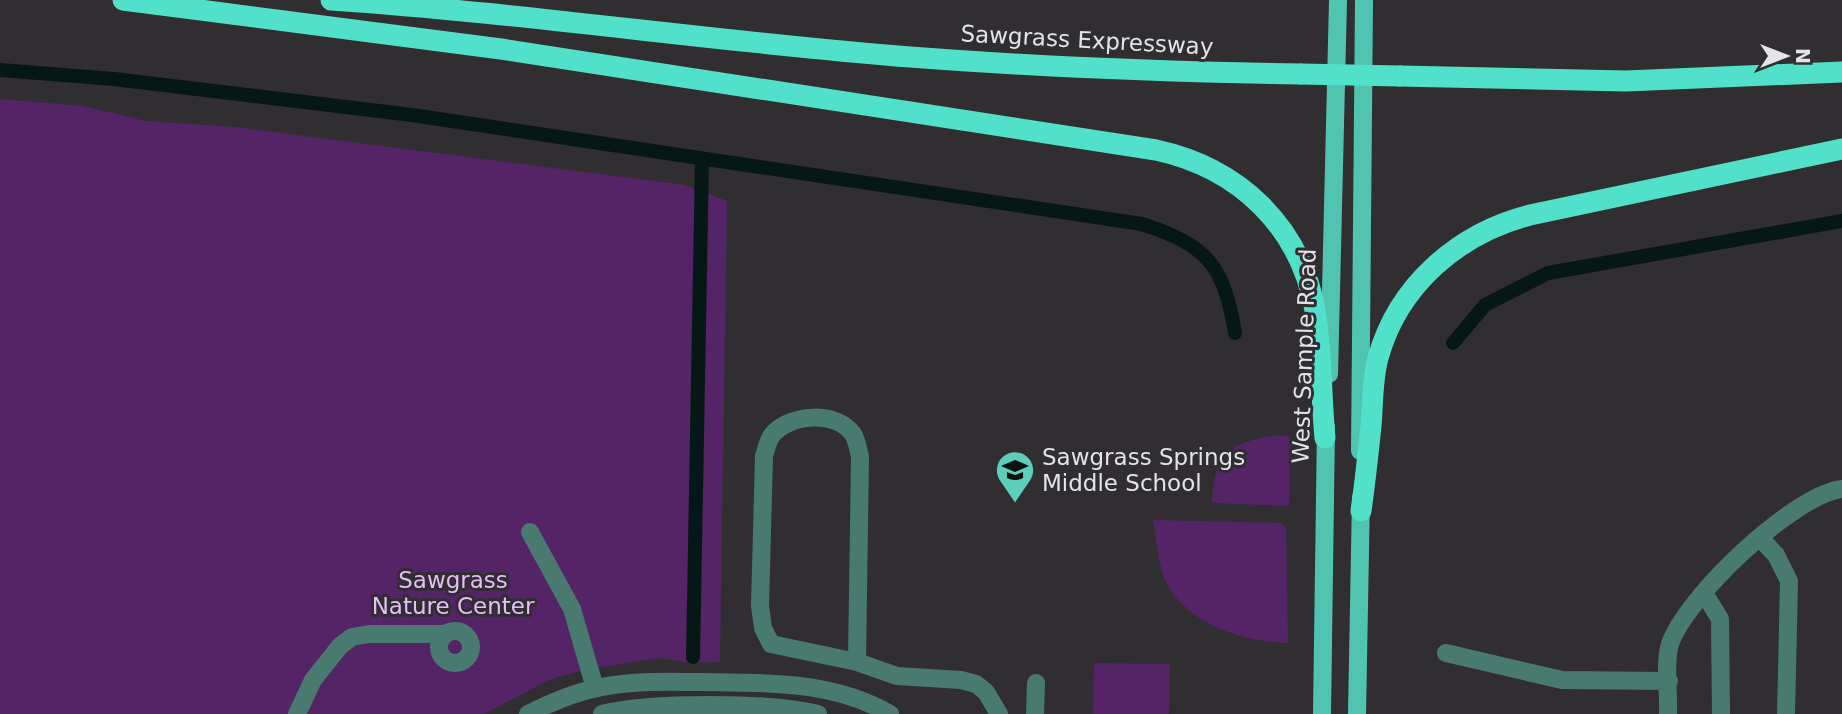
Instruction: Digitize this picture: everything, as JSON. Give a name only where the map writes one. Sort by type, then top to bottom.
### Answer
[{"type":"highway","points":[[123,0],[501,49],[1156,150],[1188,158],[1217,171],[1258,201],[1280,225],[1297,253],[1315,312],[1325,438]]},
{"type":"highway","name":"Sawgrass Expressway","points":[[331,0],[908,57],[1155,72],[1626,81],[1842,72]]},
{"type":"highway","points":[[1362,511],[1373,389],[1383,342],[1415,286],[1461,244],[1516,219],[1842,149]]},
{"type":"main road","name":"West Sample Road","points":[[1322,714],[1325,438],[1338,0]]},
{"type":"main road","points":[[1357,714],[1362,511],[1364,0]]},
{"type":"street","points":[[857,662],[860,456],[853,435],[838,422],[812,417],[788,422],[771,436],[764,456],[760,606],[763,628],[771,644],[857,662],[897,676],[961,680],[976,684],[986,692],[999,714]]},
{"type":"street","points":[[1668,714],[1669,646],[1687,611],[1757,541],[1803,503],[1827,491],[1842,489]]},
{"type":"street","points":[[530,531],[572,609],[601,687],[605,713],[654,707],[778,707],[818,714]]},
{"type":"street","points":[[1757,541],[1776,555],[1788,581],[1786,714]]},
{"type":"street","points":[[1704,593],[1720,618],[1721,714]]},
{"type":"street","points":[[297,714],[313,680],[340,646],[352,637],[369,634],[446,634]]},
{"type":"street","points":[[1446,653],[1562,680],[1669,681]]},
{"type":"street","points":[[528,714],[561,698],[601,687],[648,682],[778,683],[890,714]]},
{"type":"street","points":[[1034,714],[1036,683]]},
{"type":"green space","name":"Sawgrass Nature Center","points":[[0,99],[82,106],[146,121],[235,127],[685,185],[727,201],[720,662],[691,663],[659,658],[587,669],[551,679],[484,714],[0,714]]},
{"type":"green space","points":[[1276,435],[1290,436],[1289,506],[1212,503],[1216,473],[1227,454],[1246,442]]},
{"type":"green space","points":[[1153,520],[1281,523],[1286,528],[1288,643],[1236,635],[1204,621],[1190,611],[1177,599],[1164,577]]},
{"type":"green space","points":[[1094,663],[1170,664],[1169,714],[1093,714]]},
{"type":"waterway","points":[[0,70],[114,79],[412,115],[1142,224],[1182,240],[1209,261],[1225,290],[1235,333]]},
{"type":"waterway","points":[[693,657],[702,160]]},
{"type":"waterway","points":[[1453,343],[1485,305],[1548,273],[1842,221]]},
{"type":"place","name":"Sawgrass Springs Middle School","points":[[1015,504]]}]
